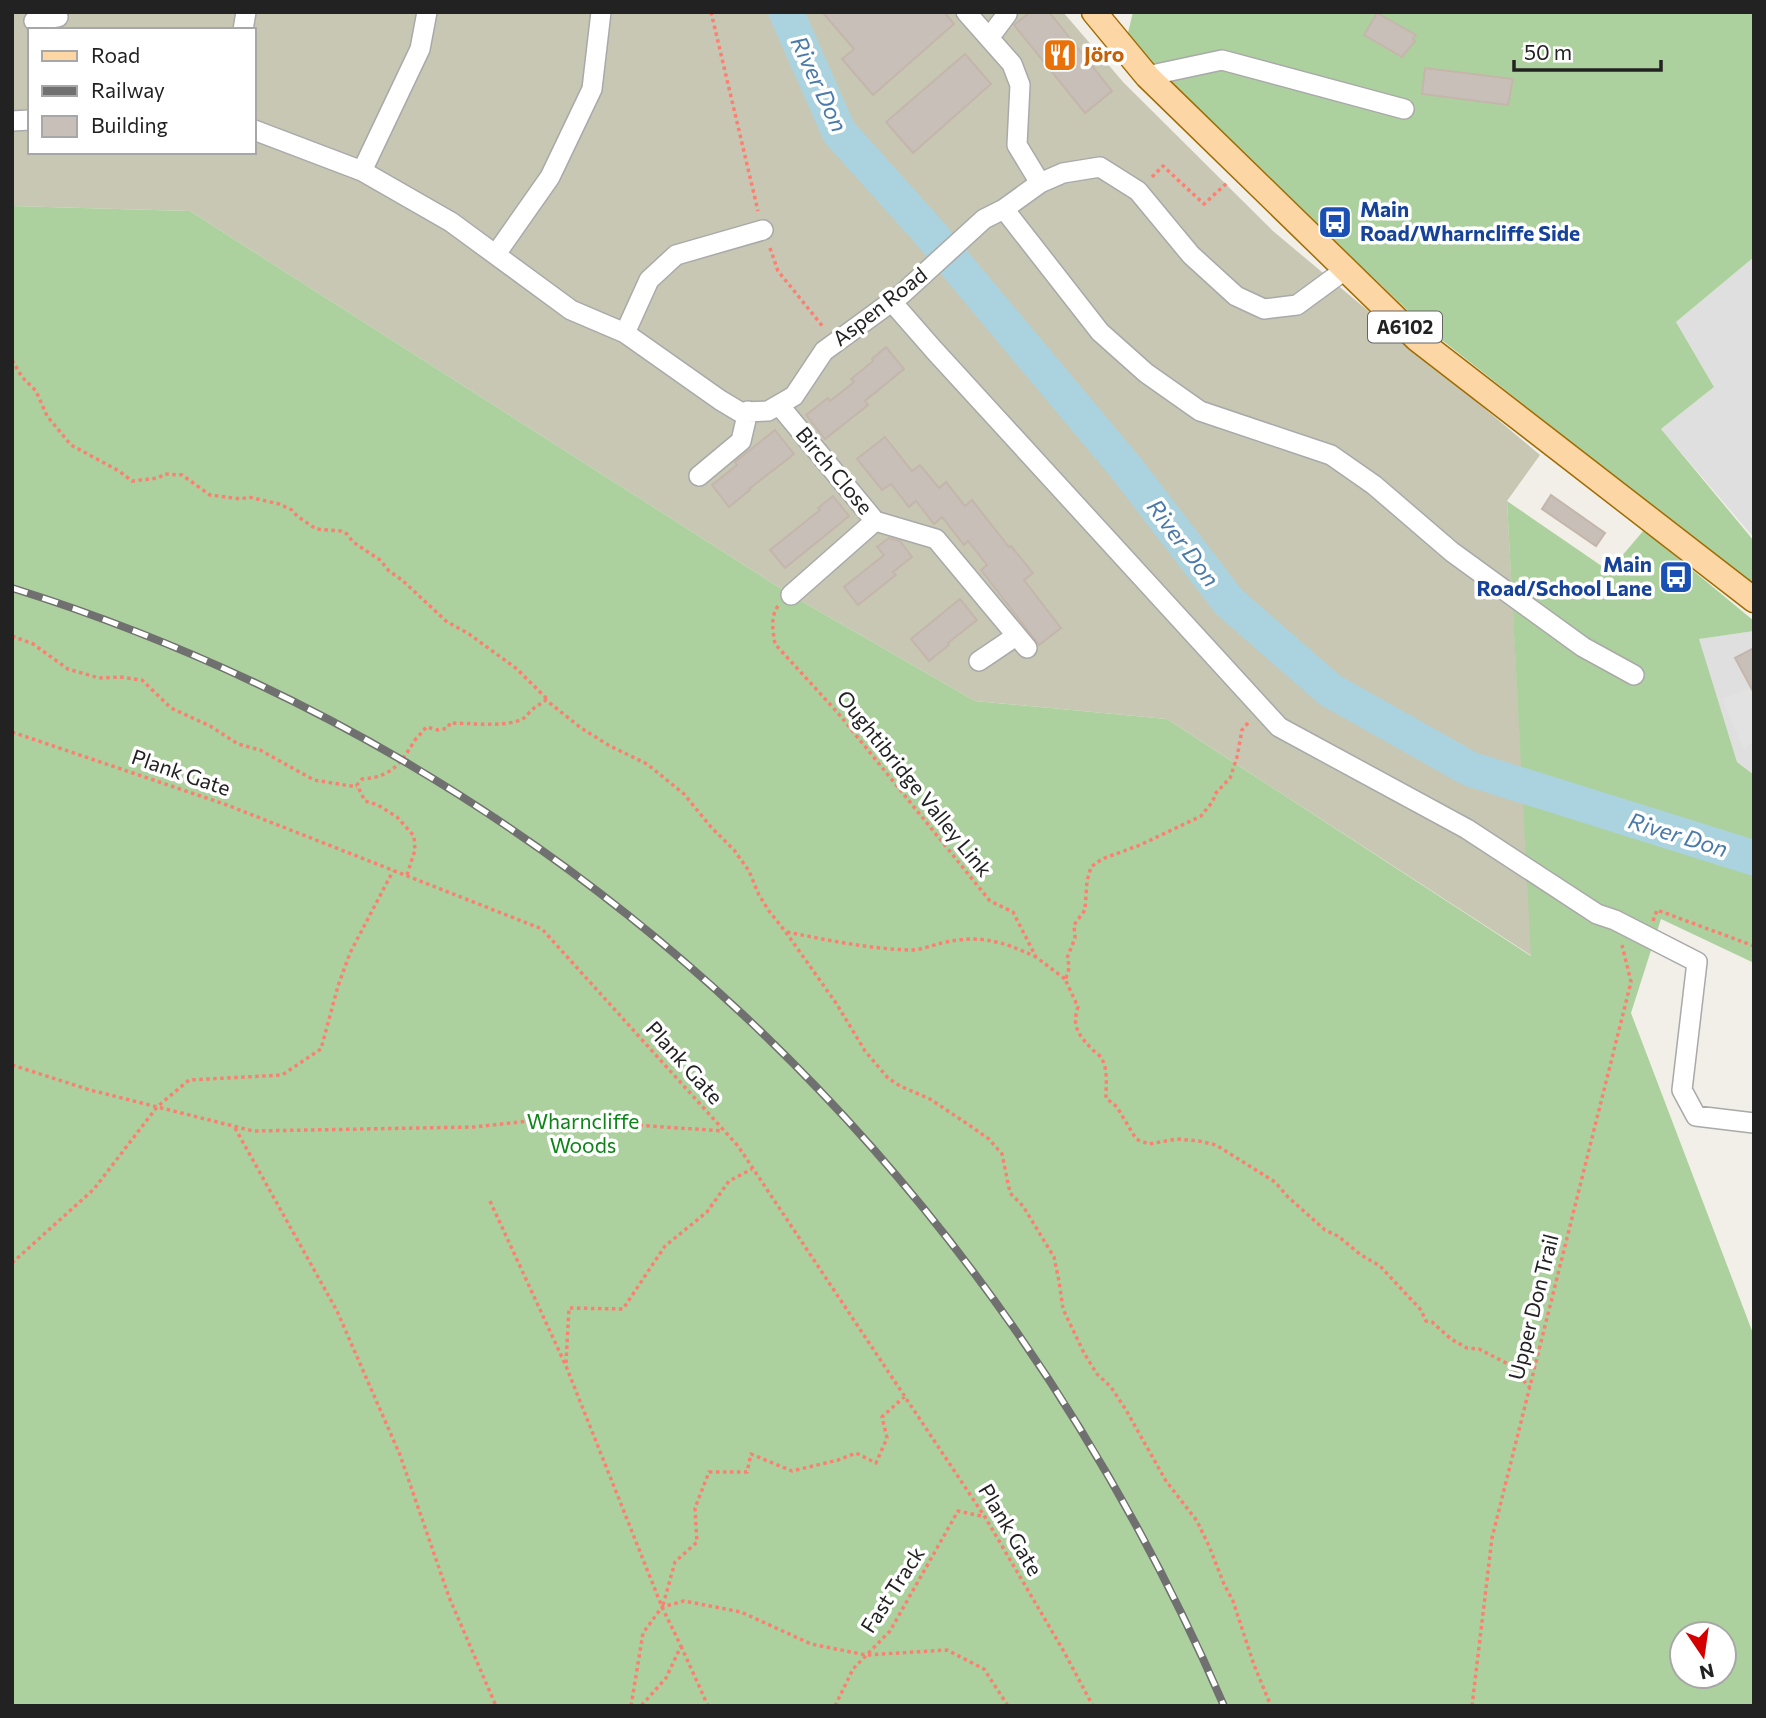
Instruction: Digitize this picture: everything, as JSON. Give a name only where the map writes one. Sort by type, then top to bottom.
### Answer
[{"type":"main road","name":"A6102","points":[[1094,12],[1147,76],[1418,339],[1754,600]]},
{"type":"street","points":[[362,171],[420,49],[427,12]]},
{"type":"street","points":[[496,254],[550,177],[592,89],[601,12]]},
{"type":"street","points":[[966,12],[1012,64],[1020,85],[1017,145],[1040,183]]},
{"type":"street","points":[[989,38],[1006,12]]},
{"type":"street","points":[[34,21],[58,20]]},
{"type":"street","points":[[1147,76],[1222,60],[1404,108]]},
{"type":"street","points":[[256,131],[362,171],[450,222],[570,310],[625,333],[740,412],[768,411],[779,405]]},
{"type":"street","name":"Aspen Road","points":[[779,405],[794,396],[824,351],[897,298],[984,219],[1004,209],[1040,183],[1063,173],[1100,167],[1138,191],[1191,255],[1236,296],[1264,309],[1297,305],[1346,269]]},
{"type":"street","points":[[1004,209],[1100,332],[1146,373],[1200,411],[1331,455],[1374,485],[1452,552],[1583,647],[1634,675]]},
{"type":"street","points":[[625,333],[649,280],[676,255],[763,230]]},
{"type":"street","points":[[897,298],[934,350],[1279,727],[1467,829],[1597,914],[1615,920],[1698,962],[1682,1090],[1696,1116],[1754,1124]]},
{"type":"street","name":"Birch Close","points":[[779,405],[875,521],[936,539],[1022,642],[979,661]]},
{"type":"street","points":[[699,476],[741,441],[748,411]]},
{"type":"street","points":[[791,596],[875,521]]},
{"type":"path","points":[[711,12],[763,230],[778,271],[835,342]]},
{"type":"path","points":[[1163,166],[1204,204],[1243,169]]},
{"type":"path","points":[[12,360],[22,377],[36,391],[47,416],[71,445],[132,481],[158,478],[165,474],[182,475],[210,495],[241,499],[249,497],[279,504],[292,510],[316,529],[347,534],[380,560],[446,621],[469,634],[517,669],[555,707]]},
{"type":"path","name":"Oughtibridge Valley Link","points":[[791,596],[774,612],[775,644],[838,713],[990,901],[1013,912],[1036,957],[1065,979]]},
{"type":"path","points":[[12,636],[33,644],[68,669],[99,678],[120,677],[142,681],[171,708],[210,726],[238,744],[260,750],[314,780],[357,787],[365,800],[397,817],[414,836],[415,850],[407,876]]},
{"type":"path","points":[[357,787],[362,779],[373,778],[397,767],[426,727],[438,730],[448,728],[450,723],[516,723],[546,700],[581,728],[647,764],[684,794],[734,850],[769,911],[836,1003],[865,1051],[888,1077],[906,1089],[930,1099],[989,1139],[1002,1154],[1010,1193],[1023,1206],[1054,1257],[1063,1309],[1091,1363],[1126,1410],[1166,1481],[1197,1521],[1233,1601],[1254,1665],[1272,1706]]},
{"type":"path","points":[[1262,709],[1242,730],[1230,778],[1215,794],[1201,816],[1140,845],[1102,859],[1091,867],[1085,910],[1074,925],[1075,938],[1067,958],[1068,973],[1065,979],[1078,1007],[1075,1025],[1087,1044],[1102,1058],[1106,1098],[1116,1107],[1136,1139],[1149,1144],[1177,1139],[1216,1145],[1275,1182],[1325,1230],[1380,1266],[1421,1310],[1426,1321],[1432,1322],[1466,1348],[1479,1349],[1510,1365],[1530,1388]]},
{"type":"path","name":"Plank Gate","points":[[12,732],[227,805],[542,929],[738,1146],[985,1517],[1093,1706]]},
{"type":"path","points":[[12,1263],[94,1189],[157,1107],[189,1080],[282,1075],[321,1049],[350,953],[394,870]]},
{"type":"path","points":[[1647,936],[1657,910],[1754,946]]},
{"type":"path","name":"Upper Don Trail","points":[[1472,1706],[1492,1538],[1631,982],[1615,920]]},
{"type":"path","points":[[785,931],[827,940],[914,950],[962,939],[985,940],[1008,944],[1036,957]]},
{"type":"path","points":[[12,1065],[90,1090],[253,1131],[474,1127],[547,1119],[725,1132]]},
{"type":"path","points":[[235,1127],[337,1311],[400,1455],[449,1597],[496,1706]]},
{"type":"path","points":[[566,1366],[569,1308],[623,1309],[665,1246],[707,1212],[729,1181],[753,1168]]},
{"type":"path","points":[[490,1201],[566,1366],[662,1607],[708,1706]]},
{"type":"path","points":[[631,1706],[643,1633],[662,1607],[675,1562],[697,1542],[695,1508],[709,1472],[747,1472],[751,1454],[792,1471],[856,1453],[876,1463],[887,1438],[882,1418],[905,1396]]},
{"type":"path","name":"Fast Track","points":[[835,1706],[853,1669],[890,1631],[958,1511],[985,1517]]},
{"type":"path","points":[[662,1607],[684,1601],[741,1612],[811,1644],[866,1656],[947,1650],[985,1669],[1008,1706]]},
{"type":"path","points":[[642,1706],[666,1678],[681,1646]]},
{"type":"shaded area","points":[[12,12],[1063,12],[1124,83],[1273,231],[1540,455],[1507,501],[1532,956],[1167,719],[975,701],[791,595],[190,211],[12,206]]},
{"type":"shaded area","points":[[1754,257],[1754,538],[1661,429],[1714,387],[1676,322]]},
{"type":"shaded area","points":[[1754,631],[1754,775],[1737,762],[1698,639]]},
{"type":"shaded area","points":[[1754,687],[1754,741],[1744,750],[1722,699]]},
{"type":"green space","points":[[1133,12],[1754,12],[1754,257],[1676,322],[1714,387],[1661,429],[1754,541],[1754,586],[1424,326],[1126,41]]},
{"type":"green space","name":"Wharncliffe Woods","points":[[12,206],[190,211],[791,595],[975,701],[1167,719],[1531,956],[1507,501],[1609,571],[1644,530],[1754,621],[1754,631],[1699,639],[1737,762],[1754,775],[1754,963],[1661,919],[1631,1013],[1754,1336],[1754,1706],[12,1706]]},
{"type":"building","points":[[822,12],[944,12],[954,24],[873,95],[842,59],[854,49]]},
{"type":"building","points":[[1030,12],[1049,12],[1112,91],[1085,113],[1014,25]]},
{"type":"building","points":[[1377,13],[1416,35],[1413,39],[1415,41],[1402,57],[1364,35]]},
{"type":"building","points":[[965,54],[991,84],[913,153],[886,122]]},
{"type":"building","points":[[1425,68],[1513,79],[1508,105],[1422,94]]},
{"type":"building","points":[[886,347],[904,369],[865,401],[868,405],[825,439],[806,415],[854,382],[851,379]]},
{"type":"building","points":[[775,430],[794,454],[729,507],[712,485],[737,465],[735,462]]},
{"type":"building","points":[[885,437],[912,471],[920,465],[939,488],[946,482],[965,506],[972,500],[1033,573],[1024,580],[1061,628],[1039,645],[981,570],[987,565],[968,541],[964,545],[942,517],[934,524],[916,501],[909,507],[891,484],[882,490],[857,459]]},
{"type":"building","points":[[1551,495],[1605,533],[1596,546],[1542,509]]},
{"type":"building","points":[[833,496],[849,516],[785,568],[770,550],[820,510],[818,508]]},
{"type":"building","points":[[889,538],[900,541],[912,557],[893,572],[896,575],[858,605],[844,587],[884,555],[877,547]]},
{"type":"building","points":[[960,599],[977,620],[929,661],[911,639]]},
{"type":"building","points":[[1754,648],[1754,693],[1735,658]]},
{"type":"waterway","name":"River Don","points":[[786,12],[839,132],[927,230],[1127,469],[1229,602],[1330,690],[1470,769],[1754,858]]},
{"type":"railway","points":[[12,588],[215,664],[404,762],[580,878],[741,1013],[887,1164],[1016,1331],[1129,1512],[1224,1706]]},
{"type":"place","name":"Jöro","points":[[1060,55]]},
{"type":"place","name":"Main Road/Wharncliffe Side","points":[[1335,222]]},
{"type":"place","name":"Main Road/School Lane","points":[[1676,577]]}]
